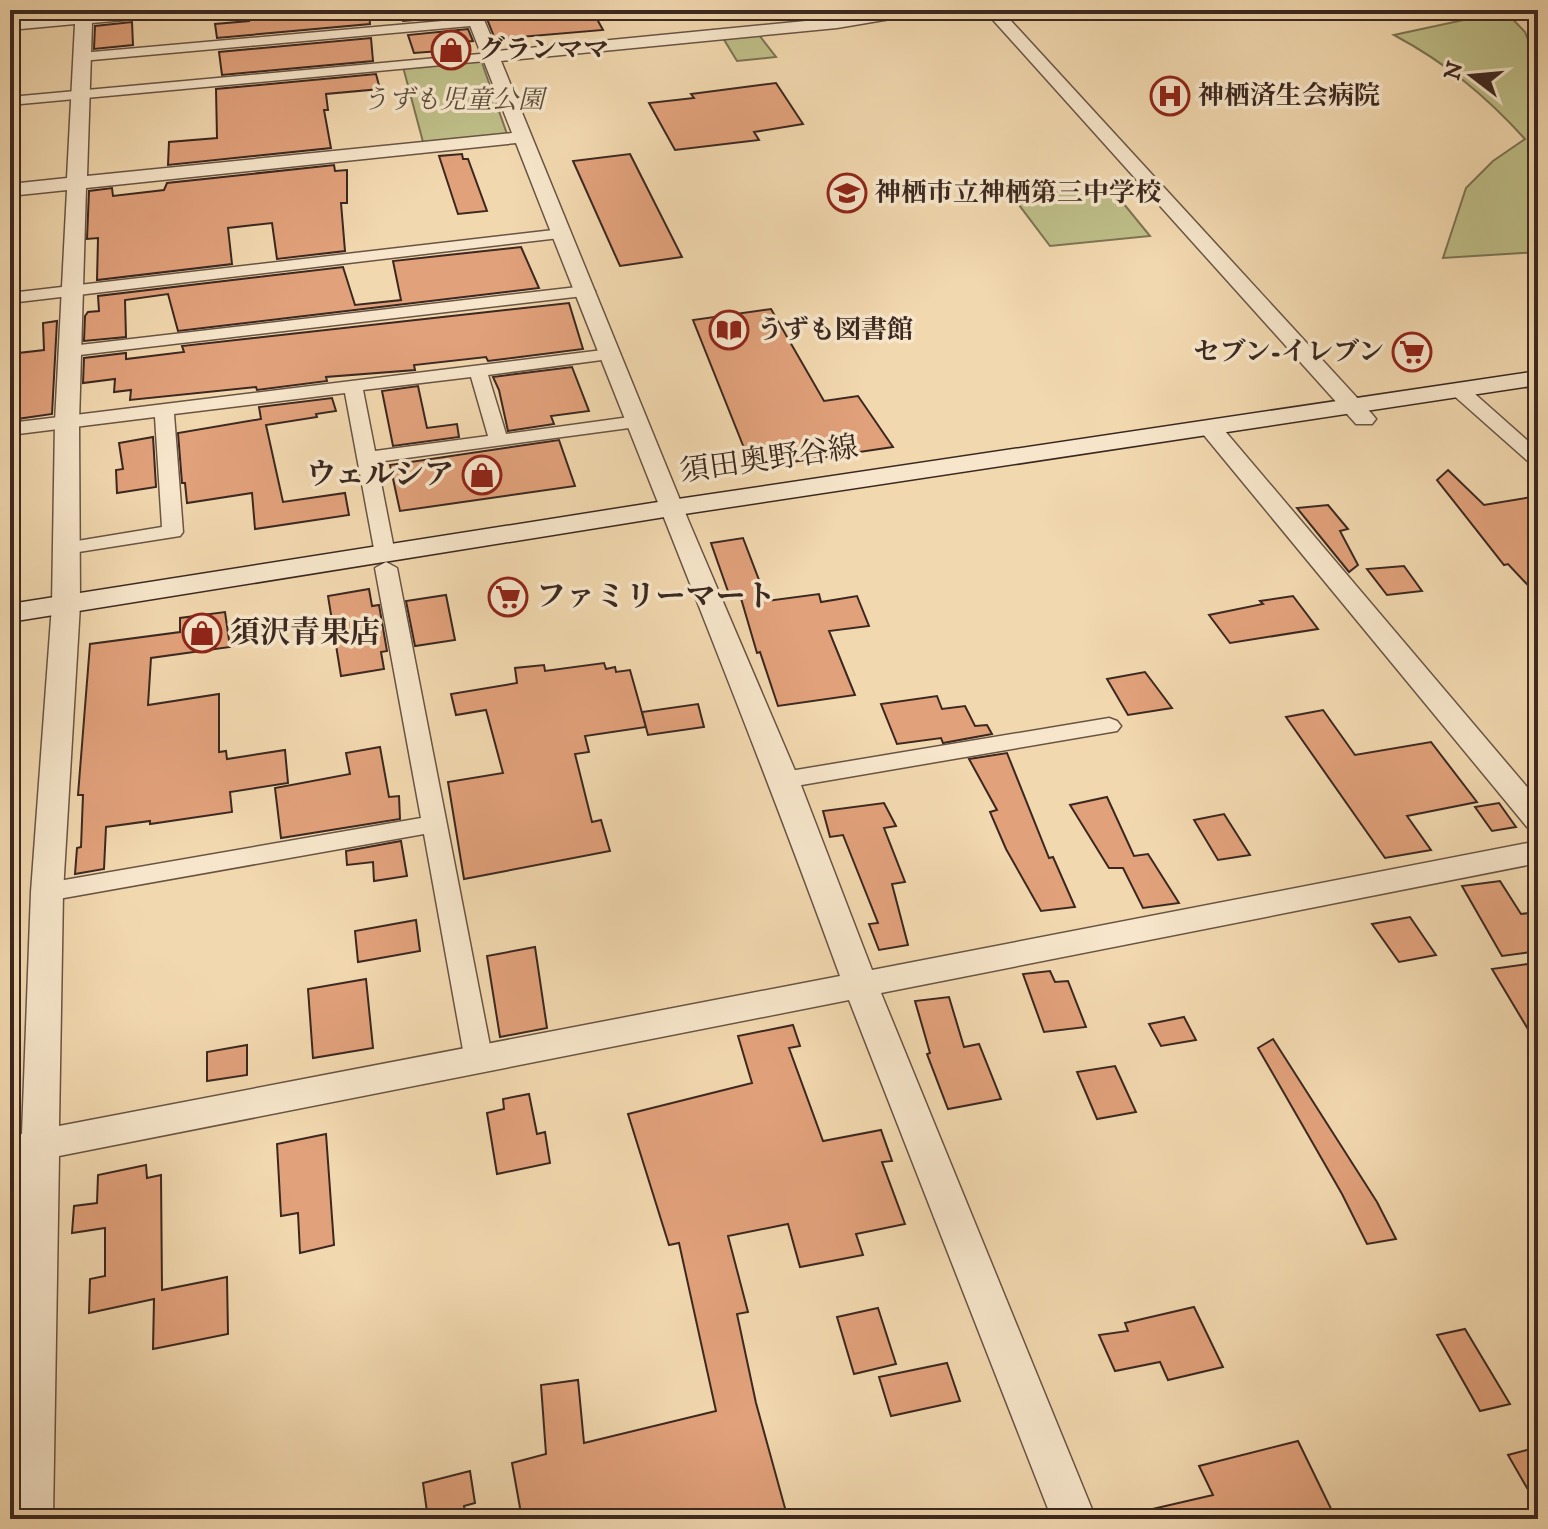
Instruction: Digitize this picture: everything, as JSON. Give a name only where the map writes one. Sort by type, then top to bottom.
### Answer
[{"type":"main road","name":"須田奥野谷線","points":[[1467,396],[1538,378]]},
{"type":"main road","name":"須田奥野谷線","points":[[10,627],[65,612],[673,515],[1467,396],[1538,392]]},
{"type":"main road","name":"須田奥野谷線","points":[[10,613],[65,612]]},
{"type":"street","points":[[10,25],[84,14],[180,10]]},
{"type":"street","points":[[10,101],[837,23],[914,10]]},
{"type":"street","points":[[992,10],[1358,412]]},
{"type":"street","points":[[1535,10],[1533,13],[1538,24]]},
{"type":"street","points":[[31,1519],[25,1148],[47,892],[65,612],[67,422],[84,14]]},
{"type":"street","points":[[81,57],[474,16],[673,515],[784,780],[860,984],[1074,1519]]},
{"type":"street","points":[[10,190],[524,137]]},
{"type":"street","points":[[10,298],[562,234]]},
{"type":"street","points":[[71,351],[586,291]]},
{"type":"street","points":[[10,429],[611,354]]},
{"type":"street","points":[[478,371],[499,441]]},
{"type":"street","points":[[353,386],[479,1061]]},
{"type":"street","points":[[1467,396],[1538,460]]},
{"type":"street","points":[[66,548],[173,532],[164,410]]},
{"type":"street","points":[[365,458],[637,422]]},
{"type":"street","points":[[1216,435],[1538,820]]},
{"type":"street","points":[[784,780],[1109,726]]},
{"type":"street","points":[[47,892],[435,824]]},
{"type":"street","points":[[25,1148],[1538,852]]},
{"type":"green space","points":[[1505,11],[1525,32],[1538,65],[1538,252],[1443,258],[1466,188],[1493,161],[1525,139],[1464,81],[1394,35]]},
{"type":"green space","points":[[759,35],[776,57],[737,61],[723,38]]},
{"type":"green space","name":"うずも児童公園","points":[[481,60],[507,134],[423,142],[403,67]]},
{"type":"green space","points":[[1110,187],[1150,236],[1050,246],[1013,197]]},
{"type":"building","points":[[340,10],[341,15],[369,13],[370,24],[217,38],[215,24],[249,21],[248,12]]},
{"type":"building","points":[[399,10],[453,10],[455,16],[463,16],[403,21]]},
{"type":"building","points":[[487,10],[592,10],[603,30],[495,39],[485,14],[488,14]]},
{"type":"building","points":[[132,22],[133,45],[94,49],[95,26]]},
{"type":"building","points":[[468,29],[473,41],[460,42],[462,53],[414,53],[408,35]]},
{"type":"building","points":[[371,38],[373,61],[222,75],[219,52]]},
{"type":"building","points":[[376,74],[380,89],[326,94],[328,110],[324,110],[331,148],[168,165],[169,142],[217,138],[216,89]]},
{"type":"building","points":[[776,83],[803,124],[754,132],[759,140],[675,150],[649,103],[694,98],[691,94]]},
{"type":"building","points":[[462,154],[463,159],[468,159],[487,211],[458,214],[439,156]]},
{"type":"building","points":[[630,154],[682,257],[620,266],[573,161]]},
{"type":"building","points":[[334,165],[335,171],[347,170],[347,203],[341,203],[345,251],[277,259],[272,223],[228,228],[232,264],[97,280],[98,238],[87,239],[89,191],[112,188],[113,196],[164,190],[167,183]]},
{"type":"building","points":[[521,247],[539,288],[178,331],[168,294],[125,300],[126,337],[84,341],[85,316],[88,312],[99,311],[98,296],[343,267],[355,305],[401,300],[393,261]]},
{"type":"building","points":[[569,303],[583,349],[488,361],[486,357],[414,365],[415,370],[326,377],[327,381],[257,390],[256,387],[130,400],[131,390],[114,392],[115,379],[83,383],[84,358],[126,353],[126,359],[184,352],[182,346]]},
{"type":"building","points":[[771,309],[824,401],[858,396],[893,447],[752,468],[693,320]]},
{"type":"building","points":[[57,321],[52,414],[17,419],[17,384],[10,385],[10,354],[44,350],[43,323]]},
{"type":"building","points":[[572,367],[589,411],[551,416],[554,424],[508,431],[493,377]]},
{"type":"building","points":[[418,386],[427,428],[457,424],[459,437],[393,446],[382,391]]},
{"type":"building","points":[[332,398],[336,411],[266,425],[283,502],[345,493],[349,515],[255,529],[252,493],[187,503],[185,483],[182,483],[178,433],[261,419],[259,407]]},
{"type":"building","points":[[153,437],[156,487],[117,493],[116,470],[123,469],[119,443]]},
{"type":"building","name":"ウェルシア","points":[[559,440],[575,486],[400,511],[390,465]]},
{"type":"building","points":[[1448,470],[1484,505],[1538,496],[1538,596],[1508,564],[1504,565],[1437,480]]},
{"type":"building","points":[[1328,505],[1348,529],[1340,531],[1358,565],[1349,572],[1297,508]]},
{"type":"building","points":[[743,538],[767,601],[819,594],[821,602],[857,596],[869,626],[829,631],[855,695],[778,706],[760,652],[757,653],[740,595],[730,597],[711,543]]},
{"type":"building","points":[[1404,566],[1422,591],[1387,595],[1367,569]]},
{"type":"building","points":[[369,589],[372,606],[379,605],[387,651],[381,652],[384,669],[341,676],[328,596]]},
{"type":"building","points":[[446,595],[455,640],[415,646],[406,601]]},
{"type":"building","points":[[1293,596],[1318,629],[1230,643],[1209,615],[1263,604],[1260,601]]},
{"type":"building","points":[[225,612],[230,647],[151,658],[148,705],[219,694],[219,752],[226,751],[227,759],[285,750],[288,783],[230,792],[232,812],[106,827],[104,869],[75,874],[77,848],[81,847],[83,795],[78,795],[90,644],[180,632],[180,618]]},
{"type":"building","points":[[604,663],[606,669],[615,667],[616,672],[630,670],[646,727],[585,736],[589,752],[575,754],[592,822],[601,820],[610,851],[464,879],[448,782],[503,773],[486,710],[456,715],[451,694],[517,683],[515,668],[544,665],[545,671]]},
{"type":"building","points":[[1145,672],[1172,708],[1128,715],[1107,679]]},
{"type":"building","points":[[937,696],[942,709],[965,706],[975,726],[987,725],[992,734],[943,743],[941,738],[897,744],[881,704]]},
{"type":"building","points":[[698,704],[704,727],[648,735],[642,712]]},
{"type":"building","points":[[1323,710],[1355,755],[1431,742],[1477,802],[1407,816],[1431,850],[1385,858],[1286,717]]},
{"type":"building","points":[[380,747],[389,797],[399,796],[400,819],[281,838],[275,788],[350,774],[346,753]]},
{"type":"building","points":[[1007,753],[1049,858],[1053,857],[1075,907],[1041,911],[1006,849],[990,812],[997,810],[969,759]]},
{"type":"building","points":[[1107,797],[1134,856],[1148,854],[1179,903],[1143,908],[1123,868],[1109,868],[1070,805]]},
{"type":"building","points":[[884,803],[896,826],[884,828],[905,882],[892,884],[908,945],[879,950],[869,924],[878,923],[843,835],[830,837],[823,811]]},
{"type":"building","points":[[1499,803],[1516,827],[1492,831],[1475,807]]},
{"type":"building","points":[[1224,814],[1250,855],[1218,860],[1194,820]]},
{"type":"building","points":[[401,841],[407,876],[374,881],[373,862],[347,865],[346,851]]},
{"type":"building","points":[[1500,881],[1521,914],[1529,913],[1538,926],[1538,951],[1502,956],[1462,886]]},
{"type":"building","points":[[1410,917],[1436,955],[1399,962],[1372,924]]},
{"type":"building","points":[[416,920],[420,951],[358,962],[355,931]]},
{"type":"building","points":[[535,947],[547,1028],[500,1037],[487,956]]},
{"type":"building","points":[[1527,964],[1538,980],[1538,1046],[1492,969]]},
{"type":"building","points":[[1050,971],[1055,982],[1068,981],[1086,1027],[1044,1032],[1023,974]]},
{"type":"building","points":[[366,979],[373,1048],[313,1058],[308,989]]},
{"type":"building","points":[[949,997],[964,1047],[979,1044],[1001,1099],[948,1109],[927,1054],[930,1053],[915,1001]]},
{"type":"building","points":[[1184,1017],[1196,1040],[1161,1046],[1149,1024]]},
{"type":"building","points":[[793,1025],[800,1046],[789,1048],[823,1141],[881,1130],[892,1161],[882,1162],[905,1224],[856,1234],[863,1255],[800,1267],[788,1224],[728,1236],[748,1312],[737,1314],[756,1403],[788,1519],[522,1519],[512,1463],[546,1454],[541,1385],[578,1380],[584,1443],[716,1411],[679,1243],[669,1245],[628,1114],[752,1083],[738,1036]]},
{"type":"building","points":[[1273,1039],[1377,1202],[1396,1239],[1367,1244],[1342,1194],[1258,1048]]},
{"type":"building","points":[[247,1045],[247,1075],[207,1081],[207,1052]]},
{"type":"building","points":[[1115,1066],[1136,1112],[1097,1119],[1077,1072]]},
{"type":"building","points":[[529,1094],[537,1134],[545,1132],[550,1163],[497,1174],[487,1113],[504,1109],[503,1099]]},
{"type":"building","points":[[326,1134],[334,1245],[300,1253],[298,1213],[281,1216],[277,1144]]},
{"type":"building","points":[[146,1165],[147,1178],[161,1175],[162,1290],[227,1277],[228,1334],[153,1349],[154,1299],[89,1313],[90,1279],[105,1276],[105,1228],[72,1233],[74,1206],[97,1203],[98,1175]]},
{"type":"building","points":[[1194,1307],[1223,1367],[1168,1380],[1160,1362],[1115,1371],[1099,1335],[1128,1331],[1125,1323]]},
{"type":"building","points":[[878,1308],[896,1364],[854,1374],[837,1317]]},
{"type":"building","points":[[1465,1329],[1510,1404],[1480,1411],[1437,1335]]},
{"type":"building","points":[[947,1363],[960,1401],[891,1416],[879,1377]]},
{"type":"building","points":[[1298,1441],[1336,1519],[1149,1519],[1148,1510],[1213,1495],[1199,1466]]},
{"type":"building","points":[[1538,1447],[1538,1507],[1508,1455]]},
{"type":"building","points":[[470,1471],[475,1503],[464,1506],[466,1519],[428,1519],[423,1483]]},
{"type":"place","name":"グランママ","points":[[451,50]]},
{"type":"place","name":"神栖済生会病院","points":[[1170,96]]},
{"type":"place","name":"神栖市立神栖第三中学校","points":[[847,193]]},
{"type":"place","name":"うずも図書館","points":[[729,330]]},
{"type":"place","name":"セブン-イレブン","points":[[1412,352]]},
{"type":"place","name":"ウェルシア","points":[[482,475]]},
{"type":"place","name":"ファミリーマート","points":[[508,597]]},
{"type":"place","name":"須沢青果店","points":[[202,633]]}]
